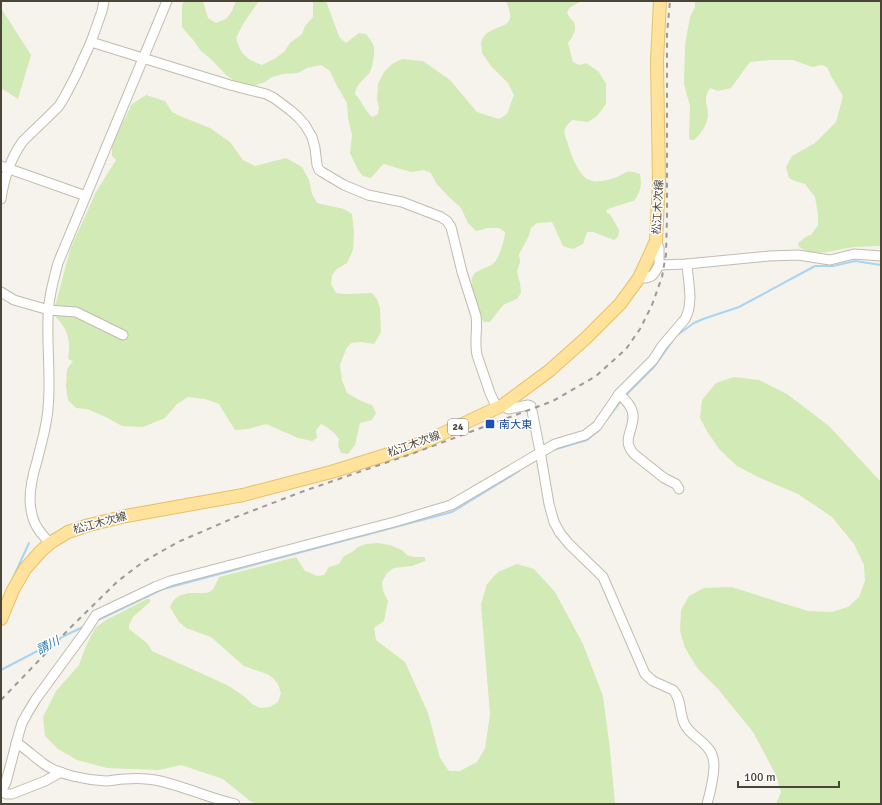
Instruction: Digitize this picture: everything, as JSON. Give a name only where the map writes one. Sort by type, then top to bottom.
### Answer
[{"type":"main road","name":"松江木次線","points":[[1,618],[13,590],[25,569],[50,543],[68,532],[96,523],[126,516],[243,495],[331,472],[430,440],[500,406],[549,371],[586,338],[620,304],[639,278],[656,241],[659,181],[657,61],[660,1]]},
{"type":"street","points":[[1,199],[4,182],[4,168],[15,155],[23,141],[59,106],[76,75],[91,42],[104,1]]},
{"type":"street","points":[[50,543],[40,533],[36,526],[32,516],[30,500],[32,480],[44,434],[48,408],[49,310],[52,284],[58,263],[166,1]]},
{"type":"street","points":[[91,42],[230,85],[266,94],[274,98],[290,110],[305,125],[312,137],[319,170],[344,185],[368,195],[402,202],[441,217],[447,221],[451,227],[462,272],[476,316],[477,355],[490,393],[500,406],[508,409],[530,405],[541,455],[549,504],[554,522],[560,533],[569,544],[603,577],[645,674],[654,681],[675,692],[678,696],[682,719],[685,725],[712,754],[714,763],[707,804]]},
{"type":"street","points":[[4,168],[86,196]]},
{"type":"street","points":[[639,278],[647,279],[654,275],[659,265],[659,248],[656,241]]},
{"type":"street","points":[[659,265],[687,264],[769,256],[798,255],[830,260],[854,254],[881,256]]},
{"type":"street","points":[[61,772],[45,781],[12,794],[6,794],[1,791],[9,774],[22,723],[36,699],[96,615],[170,581],[398,521],[451,504],[541,455],[555,444],[585,435],[597,426],[653,360],[662,346],[688,314],[690,294],[687,264]]},
{"type":"street","points":[[1,292],[14,300],[49,310],[76,312],[122,334]]},
{"type":"street","points":[[622,396],[630,407],[633,416],[628,438],[630,450],[664,478],[676,484],[679,489]]},
{"type":"street","points":[[16,743],[20,744],[44,764],[61,772],[107,781],[139,778],[156,780],[224,802],[235,804]]},
{"type":"green space","points":[[184,1],[203,1],[208,18],[216,23],[226,19],[232,11],[236,1],[259,1],[243,24],[236,38],[240,49],[245,56],[262,65],[276,58],[285,51],[290,43],[302,34],[305,26],[313,17],[313,1],[326,1],[340,38],[346,43],[359,33],[366,34],[373,44],[374,52],[371,70],[357,86],[355,94],[372,117],[378,114],[378,84],[384,72],[392,64],[402,59],[423,61],[450,80],[477,112],[499,119],[507,114],[514,95],[508,83],[491,66],[482,53],[481,42],[486,34],[509,21],[510,16],[506,1],[581,1],[569,8],[567,13],[573,21],[575,27],[573,35],[568,43],[573,62],[579,65],[586,63],[599,72],[606,84],[606,104],[597,116],[588,122],[572,120],[566,126],[564,133],[571,154],[580,172],[588,180],[602,181],[615,178],[630,171],[640,174],[640,188],[634,201],[608,209],[606,211],[610,214],[619,230],[618,237],[614,240],[593,232],[587,232],[583,244],[573,249],[563,246],[552,222],[537,223],[531,228],[528,238],[519,254],[520,262],[517,272],[521,293],[517,299],[503,305],[490,322],[484,322],[478,312],[472,291],[472,278],[476,272],[493,264],[501,249],[505,232],[499,228],[488,228],[476,231],[468,223],[461,208],[436,183],[431,173],[424,170],[411,172],[384,164],[370,178],[363,176],[358,170],[350,153],[352,135],[348,118],[347,103],[330,71],[321,65],[307,68],[298,73],[283,74],[272,77],[265,82],[252,86],[239,84],[226,75],[201,51],[182,27],[182,6]]},
{"type":"green space","points":[[695,1],[875,1],[881,3],[881,246],[854,247],[827,252],[810,253],[799,247],[798,243],[807,236],[811,235],[818,225],[818,215],[815,197],[805,184],[789,178],[786,167],[792,156],[815,143],[836,122],[843,96],[827,67],[822,65],[812,67],[793,60],[750,62],[731,88],[718,91],[710,88],[706,96],[708,115],[706,122],[697,138],[690,140],[690,106],[684,84],[685,45],[690,17],[695,7]]},
{"type":"green space","points":[[1,8],[31,55],[18,99],[1,88]]},
{"type":"green space","points":[[146,95],[165,101],[172,112],[210,128],[230,142],[243,160],[255,166],[286,158],[302,167],[309,180],[312,194],[317,203],[344,209],[352,214],[354,232],[353,250],[347,263],[337,269],[332,275],[331,284],[336,293],[372,293],[377,299],[380,308],[381,332],[374,344],[361,342],[351,343],[346,349],[340,365],[342,380],[347,393],[372,405],[376,413],[372,420],[360,423],[355,445],[348,454],[341,453],[338,446],[339,439],[331,430],[321,424],[316,430],[317,438],[312,441],[298,438],[266,424],[248,429],[235,430],[219,404],[205,399],[188,397],[177,404],[165,418],[143,427],[122,426],[87,409],[76,408],[68,400],[66,387],[67,369],[73,361],[68,359],[69,340],[65,330],[53,314],[70,250],[96,192],[116,160],[112,156],[112,146],[132,104]]},
{"type":"green space","points":[[734,377],[759,380],[787,394],[829,426],[881,482],[881,804],[776,804],[781,792],[776,775],[753,732],[718,689],[698,669],[685,648],[680,631],[681,610],[689,596],[704,588],[731,587],[808,611],[832,612],[848,607],[859,597],[865,581],[864,565],[854,544],[832,517],[798,494],[758,477],[737,466],[720,450],[708,433],[700,418],[702,400],[716,383]]},
{"type":"green space","points":[[378,543],[390,545],[402,550],[407,555],[425,558],[425,561],[412,566],[394,568],[387,573],[382,582],[383,591],[388,601],[384,621],[374,628],[376,640],[405,662],[428,713],[440,758],[449,771],[460,771],[477,762],[485,748],[490,715],[481,604],[487,584],[498,572],[517,564],[534,569],[555,592],[583,644],[603,696],[615,804],[257,804],[250,801],[223,779],[181,765],[159,770],[107,768],[77,760],[58,749],[45,736],[43,717],[56,691],[79,665],[95,628],[106,620],[147,599],[150,599],[150,602],[133,617],[129,625],[129,629],[147,643],[152,651],[229,686],[252,704],[260,708],[270,707],[278,702],[281,693],[278,684],[273,678],[267,674],[244,666],[211,637],[186,628],[179,622],[170,607],[173,602],[176,598],[183,594],[210,592],[214,588],[219,577],[296,557],[305,571],[318,576],[324,575],[329,567],[339,564],[344,556],[358,547],[366,544]]},
{"type":"waterway","points":[[625,396],[654,367],[676,336],[694,323],[739,307],[815,266],[833,266],[855,261],[881,265]]},
{"type":"waterway","points":[[608,418],[621,401]]},
{"type":"waterway","points":[[553,450],[587,440],[598,431]]},
{"type":"waterway","points":[[96,621],[163,589],[452,512],[519,471]]},
{"type":"waterway","points":[[12,580],[29,543]]},
{"type":"waterway","name":"請川","points":[[1,670],[85,626]]},
{"type":"railway","points":[[1,700],[71,627],[118,581],[143,562],[178,542],[236,517],[304,491],[414,453],[553,401],[596,376],[626,349],[640,329],[652,305],[662,277],[666,254],[667,34],[670,1]]},
{"type":"place","name":"南大東","points":[[490,424]]}]
